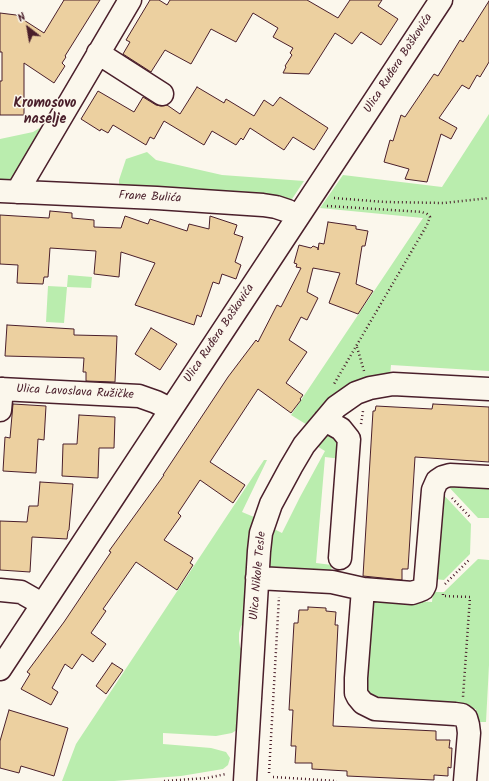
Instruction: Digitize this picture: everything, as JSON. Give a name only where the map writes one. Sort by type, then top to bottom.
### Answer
[{"type":"street","points":[[8,191],[130,0]]},
{"type":"street","name":"Ulica Ruđera Boškovića","points":[[0,669],[297,217],[321,198],[441,0]]},
{"type":"street","points":[[98,52],[162,94]]},
{"type":"street","name":"Frane Bulića","points":[[8,191],[263,205],[288,211],[297,217]]},
{"type":"street","name":"Ulica Nikole Tesle","points":[[237,777],[261,533],[271,504],[304,445],[336,407],[356,393],[380,385],[393,384],[489,389]]},
{"type":"street","points":[[0,410],[1,389]]},
{"type":"street","name":"Ulica Lavoslava Ružičke","points":[[1,389],[139,396],[170,409]]},
{"type":"street","points":[[325,420],[341,429],[349,440],[340,558]]},
{"type":"street","points":[[257,578],[332,582],[363,589],[412,593],[434,585],[433,490],[437,481],[450,475],[489,478]]},
{"type":"street","points":[[363,589],[356,693],[363,703],[375,709],[462,715],[466,718],[468,724],[465,781]]},
{"type":"street","points":[[0,590],[21,592],[42,604]]},
{"type":"path","points":[[321,198],[385,202],[444,203],[489,198]]},
{"type":"path","points":[[321,198],[422,212],[430,217],[428,225],[334,385]]},
{"type":"path","points":[[360,431],[363,410]]},
{"type":"path","points":[[437,481],[471,518]]},
{"type":"path","points":[[462,715],[470,597],[443,596],[434,585],[470,559]]},
{"type":"path","points":[[269,773],[280,579]]},
{"type":"path","points":[[164,781],[237,777]]},
{"type":"path","points":[[273,777],[337,781]]},
{"type":"green space","points":[[489,114],[489,371],[391,365],[390,377],[331,399],[318,411],[309,426],[291,415],[423,218],[320,208],[343,175],[442,187]]},
{"type":"green space","points":[[43,126],[16,180],[0,183],[0,139],[33,132]]},
{"type":"green space","points":[[147,152],[156,160],[222,175],[304,181],[292,199],[132,190],[119,185],[119,180],[126,159]]},
{"type":"green space","points":[[68,275],[92,277],[91,288],[67,287]]},
{"type":"green space","points":[[48,286],[67,287],[64,323],[46,322]]},
{"type":"green space","points":[[327,435],[333,436],[339,441],[341,459],[325,457],[316,563],[332,565],[330,577],[266,571],[270,527],[282,533],[325,451],[315,445]]},
{"type":"green space","points":[[264,460],[267,460],[242,512],[254,517],[251,531],[246,621],[241,626],[239,633],[240,647],[244,653],[240,728],[232,733],[216,736],[163,733],[163,744],[211,748],[226,752],[230,758],[228,765],[223,769],[181,776],[114,781],[62,781],[76,744]]},
{"type":"green space","points":[[447,485],[489,486],[489,518],[478,518]]},
{"type":"green space","points":[[440,491],[471,524],[470,554],[444,580],[434,579]]},
{"type":"green space","points":[[478,559],[489,560],[489,665],[486,722],[475,722],[476,709],[377,703],[363,694],[369,598],[432,602],[433,592],[444,592]]},
{"type":"building","points":[[64,0],[100,0],[65,56],[66,57],[62,63],[65,66],[54,83],[24,63],[24,115],[0,115],[2,52],[0,52],[0,13],[16,15],[44,33]]},
{"type":"building","points":[[150,0],[159,0],[167,5],[170,0],[307,0],[338,18],[350,0],[382,0],[378,6],[398,19],[381,45],[361,32],[352,44],[335,33],[309,74],[283,73],[286,67],[285,66],[292,55],[290,53],[293,48],[273,37],[278,28],[253,13],[236,42],[211,29],[191,64],[165,50],[151,72],[123,54],[130,42],[126,40]]},
{"type":"building","points":[[489,1],[489,62],[480,77],[477,75],[469,89],[462,85],[439,118],[457,128],[451,139],[441,134],[427,182],[405,179],[409,169],[384,162],[390,140],[393,141],[401,115],[405,117],[434,74],[438,76],[460,40],[463,42]]},
{"type":"building","points":[[197,87],[224,103],[226,99],[254,116],[264,100],[273,106],[280,97],[328,128],[314,150],[293,137],[284,150],[250,128],[243,140],[241,138],[236,145],[212,131],[204,145],[164,121],[154,139],[150,137],[146,145],[113,125],[108,133],[101,129],[100,131],[81,119],[98,91],[134,112],[143,97],[156,105],[167,105],[180,114]]},
{"type":"building","points":[[50,211],[72,213],[72,218],[94,220],[94,227],[121,228],[125,216],[148,224],[150,219],[187,231],[189,224],[209,229],[210,216],[237,225],[234,234],[243,237],[235,262],[241,265],[236,279],[222,274],[219,284],[213,282],[201,317],[197,315],[194,325],[135,305],[155,263],[121,252],[119,277],[94,274],[96,251],[50,248],[48,277],[44,277],[43,284],[17,283],[18,265],[0,264],[0,215],[49,218]]},
{"type":"building","points":[[328,222],[356,226],[356,229],[368,231],[365,246],[362,246],[356,284],[373,291],[358,314],[329,303],[340,273],[313,268],[307,292],[318,298],[307,320],[301,317],[289,340],[307,352],[286,383],[303,395],[300,399],[301,400],[291,413],[258,389],[210,462],[245,485],[233,503],[200,480],[178,513],[181,516],[164,540],[193,558],[190,563],[193,565],[177,590],[136,562],[103,609],[106,611],[91,633],[106,644],[93,662],[82,654],[72,669],[65,664],[52,688],[58,692],[51,705],[21,689],[30,674],[27,672],[64,622],[111,552],[109,551],[164,475],[228,377],[256,340],[258,342],[277,305],[281,307],[301,268],[296,267],[297,264],[294,263],[299,245],[311,248],[313,246],[318,248],[318,250],[319,243],[324,244]]},
{"type":"building","points":[[7,325],[74,329],[74,335],[117,336],[115,382],[86,381],[86,372],[83,372],[84,358],[5,356]]},
{"type":"building","points":[[151,328],[177,344],[160,370],[135,354]]},
{"type":"building","points":[[13,404],[46,406],[44,440],[38,439],[36,473],[3,471],[5,437],[10,438]]},
{"type":"building","points":[[433,404],[489,407],[489,462],[415,457],[408,569],[402,569],[402,580],[363,576],[373,411],[375,411],[376,406],[432,409]]},
{"type":"building","points":[[79,415],[115,417],[114,448],[99,448],[98,478],[62,476],[63,444],[77,444]]},
{"type":"building","points":[[40,482],[73,484],[67,539],[32,537],[30,572],[0,570],[0,521],[27,522],[29,506],[38,506]]},
{"type":"building","points":[[308,607],[326,608],[326,611],[336,612],[335,625],[338,625],[333,726],[436,731],[436,740],[450,740],[449,748],[452,748],[451,768],[448,767],[448,776],[434,775],[434,780],[347,776],[347,771],[312,769],[312,763],[295,763],[296,746],[291,746],[293,710],[289,710],[294,623],[298,623],[299,610],[308,610]]},
{"type":"building","points":[[112,663],[123,670],[106,694],[96,686]]},
{"type":"building","points":[[9,710],[68,728],[54,776],[21,766],[19,773],[0,768],[0,741]]},
{"type":"district","name":"Kromosovo naselje","points":[[45,114]]}]
